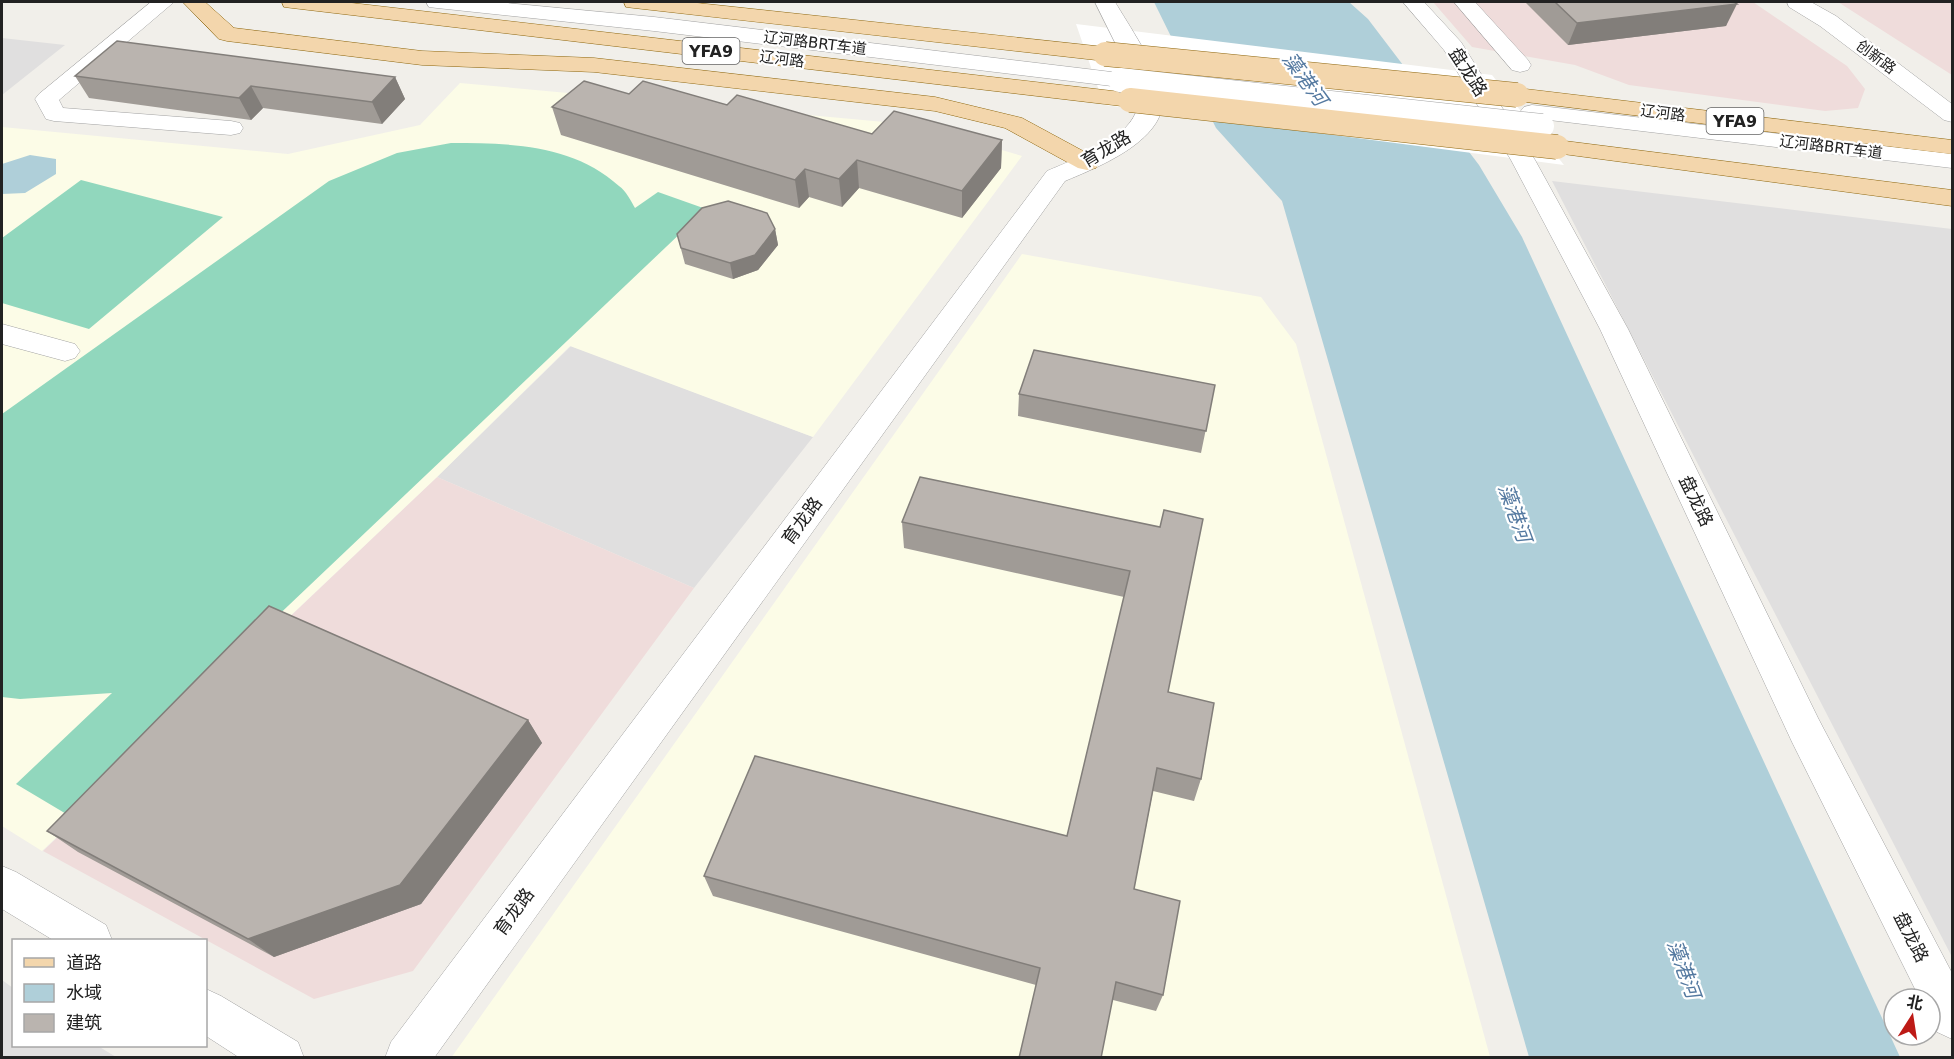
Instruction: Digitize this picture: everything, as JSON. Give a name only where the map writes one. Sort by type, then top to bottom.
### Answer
[{"type":"main road","points":[[193,2],[227,34],[422,58],[594,65],[934,104],[1013,123],[1087,163]]},
{"type":"main road","name":"辽河路","points":[[292,2],[1117,75]]},
{"type":"main road","name":"YFA9","points":[[634,2],[1117,75],[1557,147],[1953,198]]},
{"type":"main road","name":"YFA9","points":[[1117,75],[1530,111]]},
{"type":"main road","name":"辽河路","points":[[1530,111],[1953,147]]},
{"type":"street","points":[[163,2],[47,99],[54,114],[231,128]]},
{"type":"street","name":"辽河路BRT车道","points":[[437,2],[1117,75]]},
{"type":"street","name":"辽河路BRT车道","points":[[541,2],[1117,75]]},
{"type":"street","name":"育龙路","points":[[407,1058],[1056,176],[1087,163],[1126,141],[1145,123],[1151,92],[1105,2]]},
{"type":"street","name":"盘龙路","points":[[1413,2],[1453,47],[1524,160],[1614,329],[1805,730],[1953,1017]]},
{"type":"street","points":[[1464,2],[1520,65]]},
{"type":"street","name":"创新路","points":[[1797,2],[1828,21],[1953,115]]},
{"type":"street","points":[[1117,75],[1530,111]]},
{"type":"street","name":"辽河路BRT车道","points":[[1530,111],[1953,161]]},
{"type":"street","name":"辽河路BRT车道","points":[[1530,111],[1953,174]]},
{"type":"street","points":[[2,334],[65,351]]},
{"type":"street","points":[[2,886],[89,939]]},
{"type":"street","points":[[207,1012],[282,1058]]},
{"type":"shaded area","points":[[1433,2],[1753,2],[1847,66],[1865,89],[1858,108],[1825,111],[1629,85],[1575,65],[1472,47]]},
{"type":"shaded area","points":[[1838,2],[1952,2],[1952,75]]},
{"type":"shaded area","points":[[2,38],[65,45],[2,95]]},
{"type":"shaded area","points":[[460,83],[917,125],[1022,156],[813,437],[570,346],[437,477],[42,851],[2,826],[2,127],[288,154],[420,125]]},
{"type":"shaded area","points":[[1552,181],[1952,229],[1952,957]]},
{"type":"shaded area","points":[[1022,254],[1261,297],[1296,344],[1490,1057],[451,1058]]},
{"type":"shaded area","points":[[571,346],[813,437],[694,588],[437,477]]},
{"type":"shaded area","points":[[437,477],[694,588],[413,971],[314,999],[43,851]]},
{"type":"shaded area","points":[[2,980],[12,987],[12,1047],[100,1047],[116,1057],[2,1057]]},
{"type":"green space","points":[[451,143],[518,146],[561,154],[601,172],[624,191],[635,208],[658,192],[706,209],[68,815],[16,784],[112,693],[20,699],[2,697],[2,414],[329,181],[397,153]]},
{"type":"green space","points":[[81,180],[223,217],[89,329],[2,303],[2,238]]},
{"type":"water","name":"藻港河","points":[[1154,2],[1349,2],[1368,19],[1479,165],[1522,237],[1882,1018],[1882,1047],[1895,1047],[1900,1057],[1529,1057],[1282,201],[1216,128]]},
{"type":"water","points":[[30,155],[56,159],[56,174],[25,193],[2,194],[2,164]]},
{"type":"pier","points":[[1076,24],[1492,75],[1564,165],[1104,105]]},
{"type":"building","points":[[1555,2],[1734,2],[1737,4],[1577,23]]},
{"type":"building","points":[[117,41],[395,77],[372,102],[251,86],[239,98],[75,76]]},
{"type":"building","points":[[584,81],[629,94],[643,81],[727,105],[737,95],[872,134],[894,111],[1002,140],[962,191],[857,160],[839,179],[805,169],[795,180],[552,107]]},
{"type":"building","points":[[728,201],[767,213],[775,229],[755,255],[730,263],[681,248],[677,234],[702,208]]},
{"type":"building","points":[[1034,350],[1215,385],[1206,431],[1019,394]]},
{"type":"building","points":[[920,477],[1160,527],[1164,510],[1203,519],[1168,692],[1214,703],[1201,779],[1157,768],[1134,889],[1180,901],[1163,995],[1116,982],[1101,1058],[1019,1058],[1040,968],[704,876],[755,756],[1067,836],[1130,571],[902,522]]},
{"type":"building","points":[[269,606],[528,720],[400,885],[248,939],[47,831]]}]
